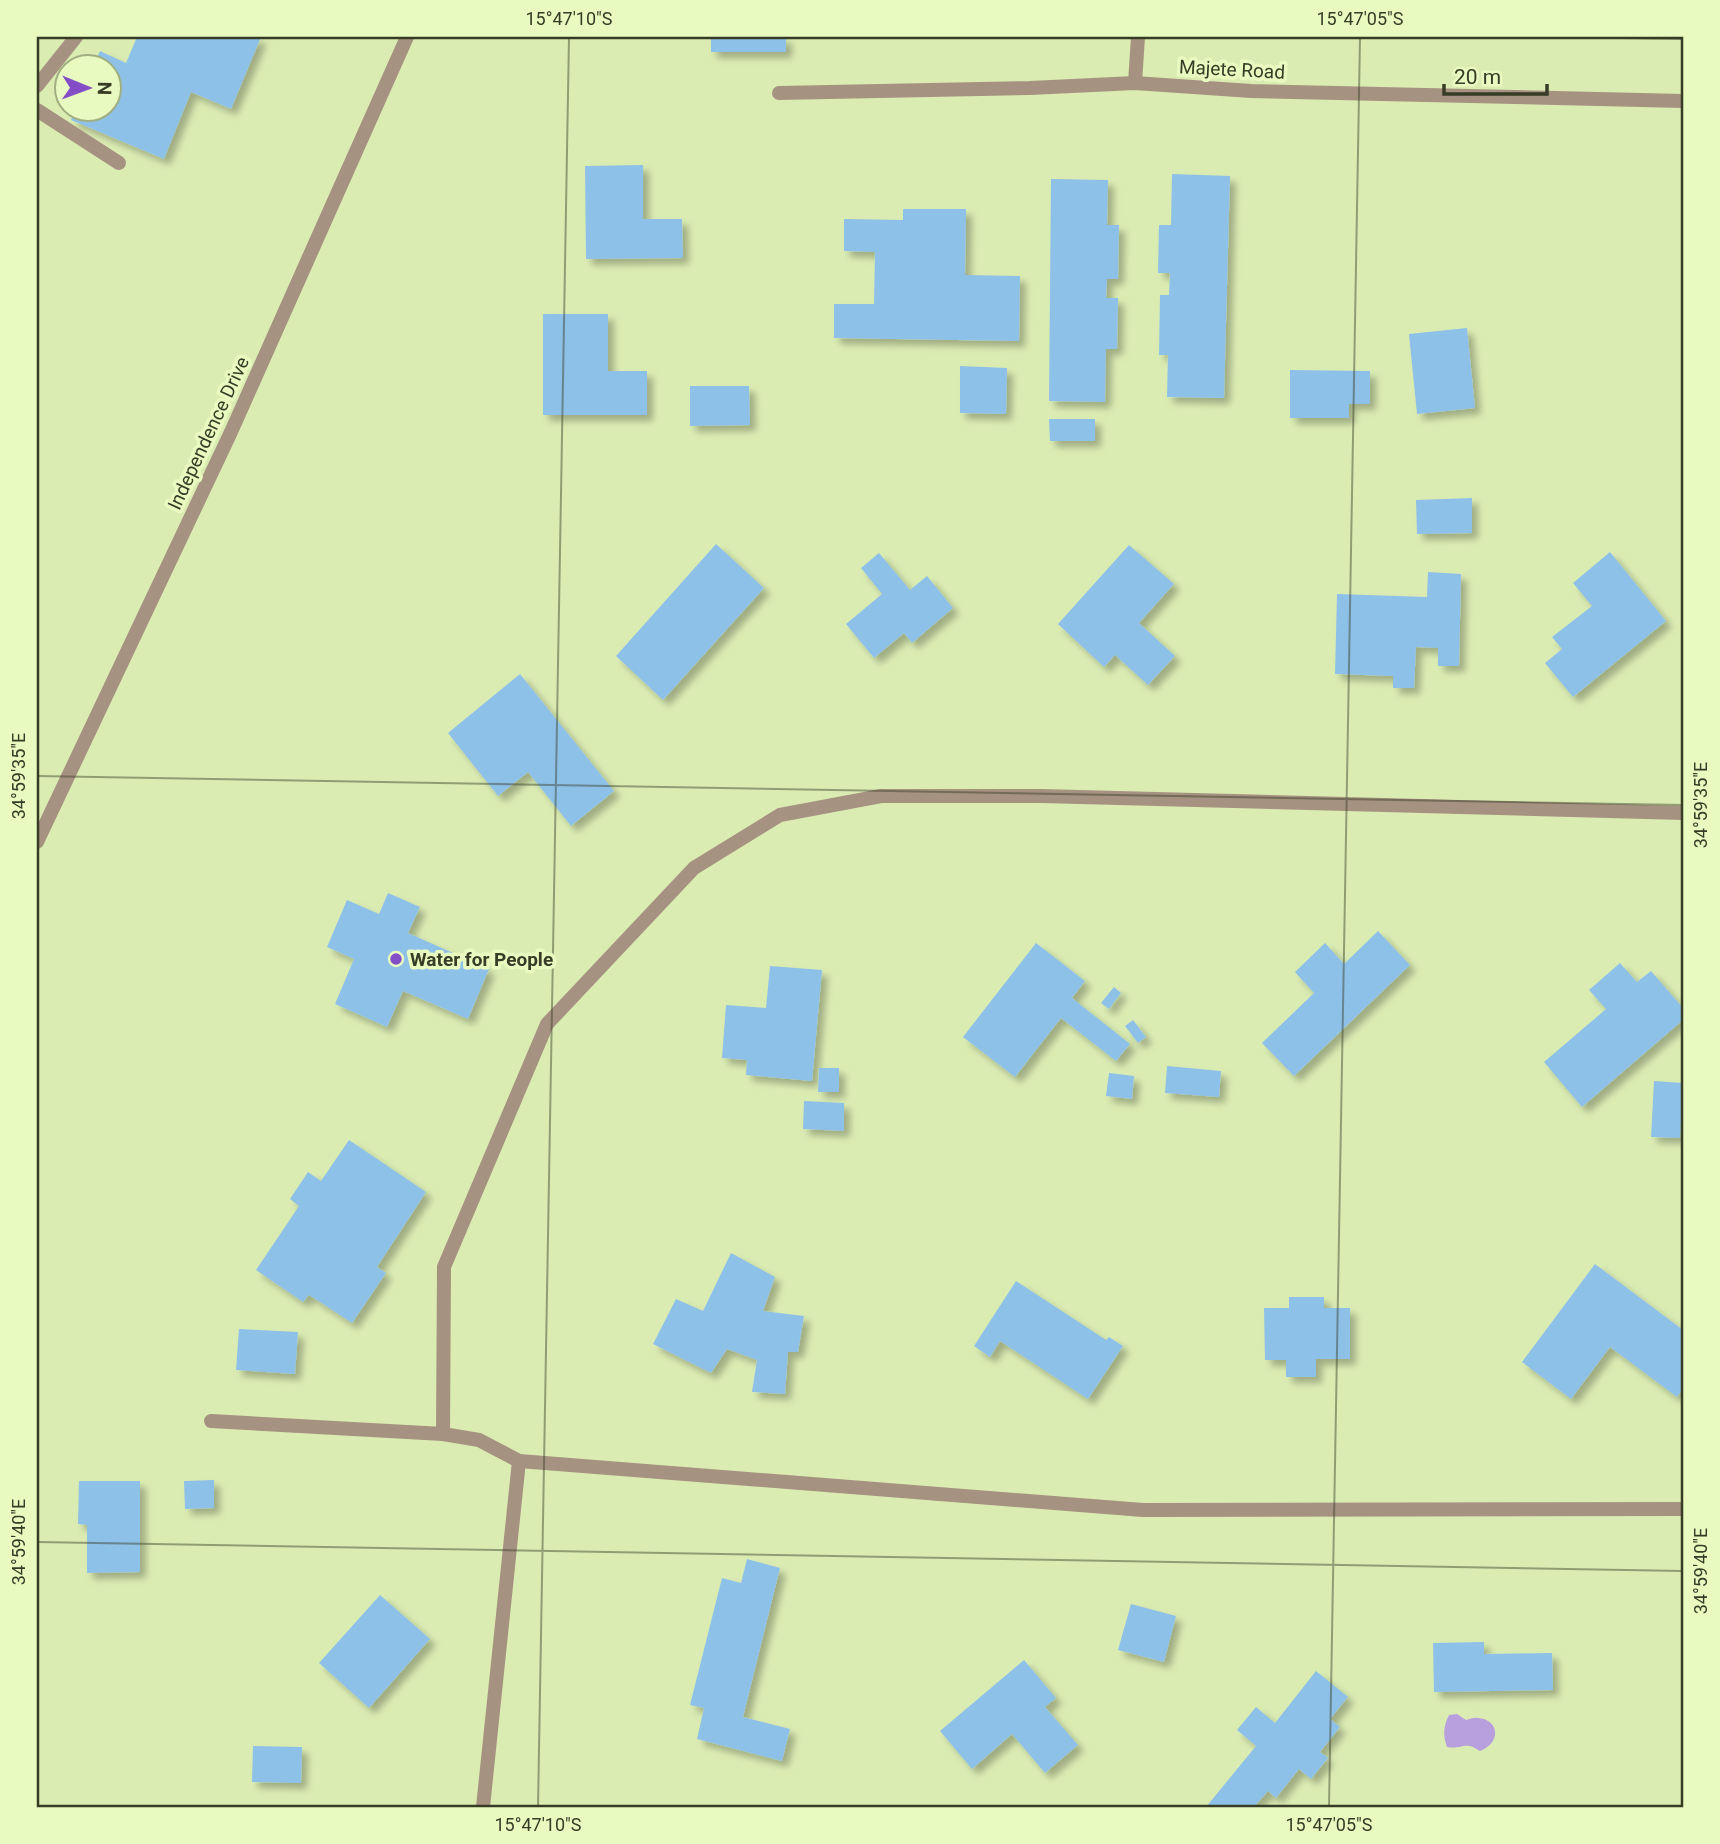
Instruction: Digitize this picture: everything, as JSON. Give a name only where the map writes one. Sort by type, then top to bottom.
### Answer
[{"type":"street","points":[[37,86],[76,37]]},
{"type":"street","name":"Independence Drive","points":[[37,842],[231,432],[407,37]]},
{"type":"street","points":[[1135,83],[1138,37]]},
{"type":"street","name":"Majete Road","points":[[779,93],[1135,83],[1251,91],[1683,101]]},
{"type":"street","points":[[37,110],[119,163]]},
{"type":"street","points":[[443,1434],[444,1267],[547,1024],[694,868],[780,815],[881,796],[1041,796],[1683,813]]},
{"type":"street","points":[[211,1421],[443,1434],[479,1440],[519,1461],[1143,1510],[1683,1509]]},
{"type":"street","points":[[483,1807],[519,1461]]},
{"type":"shaded area","points":[[1457,1714],[1466,1720],[1476,1718],[1490,1722],[1495,1732],[1492,1742],[1480,1751],[1467,1746],[1447,1747],[1444,1735],[1446,1723],[1449,1715]]},
{"type":"building","points":[[137,37],[261,37],[231,109],[191,92],[164,159],[76,122],[122,122],[122,61],[126,63]]},
{"type":"building","points":[[711,37],[786,37],[786,52],[711,52]]},
{"type":"building","points":[[643,165],[643,219],[682,219],[683,258],[586,259],[585,166]]},
{"type":"building","points":[[1172,174],[1230,176],[1224,398],[1167,397],[1168,355],[1159,355],[1160,295],[1169,295],[1170,273],[1158,273],[1159,225],[1171,225]]},
{"type":"building","points":[[1051,179],[1108,180],[1107,225],[1119,225],[1118,279],[1107,279],[1106,298],[1118,298],[1117,349],[1106,349],[1105,402],[1049,401]]},
{"type":"building","points":[[903,209],[966,209],[965,275],[1020,276],[1019,341],[834,338],[834,304],[874,304],[875,252],[844,251],[844,219],[903,220]]},
{"type":"building","points":[[543,314],[608,314],[608,371],[647,371],[647,415],[543,415]]},
{"type":"building","points":[[1467,328],[1475,408],[1417,414],[1409,334]]},
{"type":"building","points":[[960,366],[1007,368],[1006,414],[960,413]]},
{"type":"building","points":[[1290,370],[1370,371],[1370,404],[1349,404],[1349,418],[1290,418]]},
{"type":"building","points":[[690,386],[749,386],[750,425],[690,426]]},
{"type":"building","points":[[1049,419],[1095,419],[1095,441],[1050,441]]},
{"type":"building","points":[[1472,498],[1472,533],[1417,534],[1416,500]]},
{"type":"building","points":[[716,544],[764,588],[663,700],[616,656]]},
{"type":"building","points":[[1129,545],[1174,584],[1139,623],[1175,656],[1148,685],[1115,655],[1104,667],[1058,624]]},
{"type":"building","points":[[1610,552],[1666,621],[1573,697],[1545,663],[1562,649],[1552,637],[1592,606],[1573,583]]},
{"type":"building","points":[[879,553],[910,590],[927,576],[953,608],[912,643],[904,633],[874,658],[846,624],[882,594],[861,568]]},
{"type":"building","points":[[1428,572],[1461,574],[1459,666],[1438,666],[1438,648],[1416,647],[1414,688],[1393,688],[1393,676],[1335,674],[1337,594],[1427,597]]},
{"type":"building","points":[[520,674],[614,791],[571,826],[528,772],[498,796],[448,733]]},
{"type":"building","points":[[388,893],[420,907],[408,933],[489,969],[468,1019],[403,991],[387,1027],[335,1004],[354,959],[327,947],[347,900],[379,914]]},
{"type":"building","points":[[1378,931],[1410,965],[1294,1076],[1262,1043],[1314,993],[1295,972],[1325,943],[1344,964]]},
{"type":"building","points":[[1036,943],[1085,981],[1072,998],[1130,1044],[1116,1061],[1061,1018],[1015,1077],[963,1037]]},
{"type":"building","points":[[1620,963],[1637,982],[1651,971],[1683,1008],[1683,1020],[1582,1107],[1544,1062],[1606,1009],[1589,990]]},
{"type":"building","points":[[770,966],[822,970],[812,1081],[746,1075],[747,1060],[722,1058],[726,1005],[766,1008]]},
{"type":"building","points":[[1114,987],[1121,993],[1109,1009],[1101,1003]]},
{"type":"building","points":[[1133,1020],[1146,1037],[1138,1043],[1125,1026]]},
{"type":"building","points":[[1167,1066],[1221,1071],[1219,1097],[1165,1093]]},
{"type":"building","points":[[819,1068],[839,1068],[839,1092],[818,1092]]},
{"type":"building","points":[[1109,1073],[1134,1076],[1132,1099],[1106,1096]]},
{"type":"building","points":[[1654,1081],[1683,1083],[1680,1138],[1651,1137]]},
{"type":"building","points":[[804,1101],[844,1103],[844,1131],[803,1129]]},
{"type":"building","points":[[349,1140],[426,1192],[377,1267],[386,1273],[352,1323],[309,1295],[303,1302],[256,1270],[299,1206],[290,1199],[308,1172],[321,1181]]},
{"type":"building","points":[[731,1253],[775,1277],[763,1311],[804,1316],[798,1352],[788,1352],[785,1394],[752,1392],[757,1360],[727,1349],[711,1373],[653,1344],[676,1299],[703,1311]]},
{"type":"building","points":[[1595,1264],[1683,1330],[1683,1389],[1677,1397],[1610,1347],[1571,1399],[1522,1362]]},
{"type":"building","points":[[1016,1281],[1106,1340],[1109,1337],[1123,1346],[1088,1399],[1000,1341],[990,1357],[974,1346]]},
{"type":"building","points":[[1289,1297],[1324,1297],[1324,1308],[1350,1308],[1350,1359],[1316,1359],[1316,1377],[1286,1377],[1286,1360],[1265,1360],[1264,1308],[1289,1308]]},
{"type":"building","points":[[239,1329],[298,1332],[295,1374],[236,1370]]},
{"type":"building","points":[[214,1480],[214,1508],[185,1509],[184,1481]]},
{"type":"building","points":[[79,1481],[140,1481],[140,1572],[87,1573],[87,1525],[78,1524]]},
{"type":"building","points":[[747,1559],[780,1568],[743,1717],[790,1729],[782,1761],[697,1739],[704,1708],[690,1705],[722,1578],[741,1583]]},
{"type":"building","points":[[380,1595],[430,1639],[369,1708],[319,1663]]},
{"type":"building","points":[[1131,1604],[1176,1616],[1164,1662],[1118,1650]]},
{"type":"building","points":[[1484,1642],[1484,1654],[1552,1653],[1553,1690],[1434,1692],[1433,1643]]},
{"type":"building","points":[[1024,1660],[1056,1698],[1045,1707],[1078,1745],[1045,1773],[1012,1734],[972,1769],[940,1731]]},
{"type":"building","points":[[1316,1671],[1348,1697],[1330,1719],[1340,1727],[1320,1752],[1328,1758],[1311,1779],[1299,1769],[1276,1798],[1268,1791],[1254,1807],[1206,1807],[1256,1746],[1237,1730],[1256,1707],[1275,1723]]},
{"type":"building","points":[[253,1746],[302,1747],[301,1783],[252,1782]]},
{"type":"place","name":"Water for People","points":[[396,959]]}]
